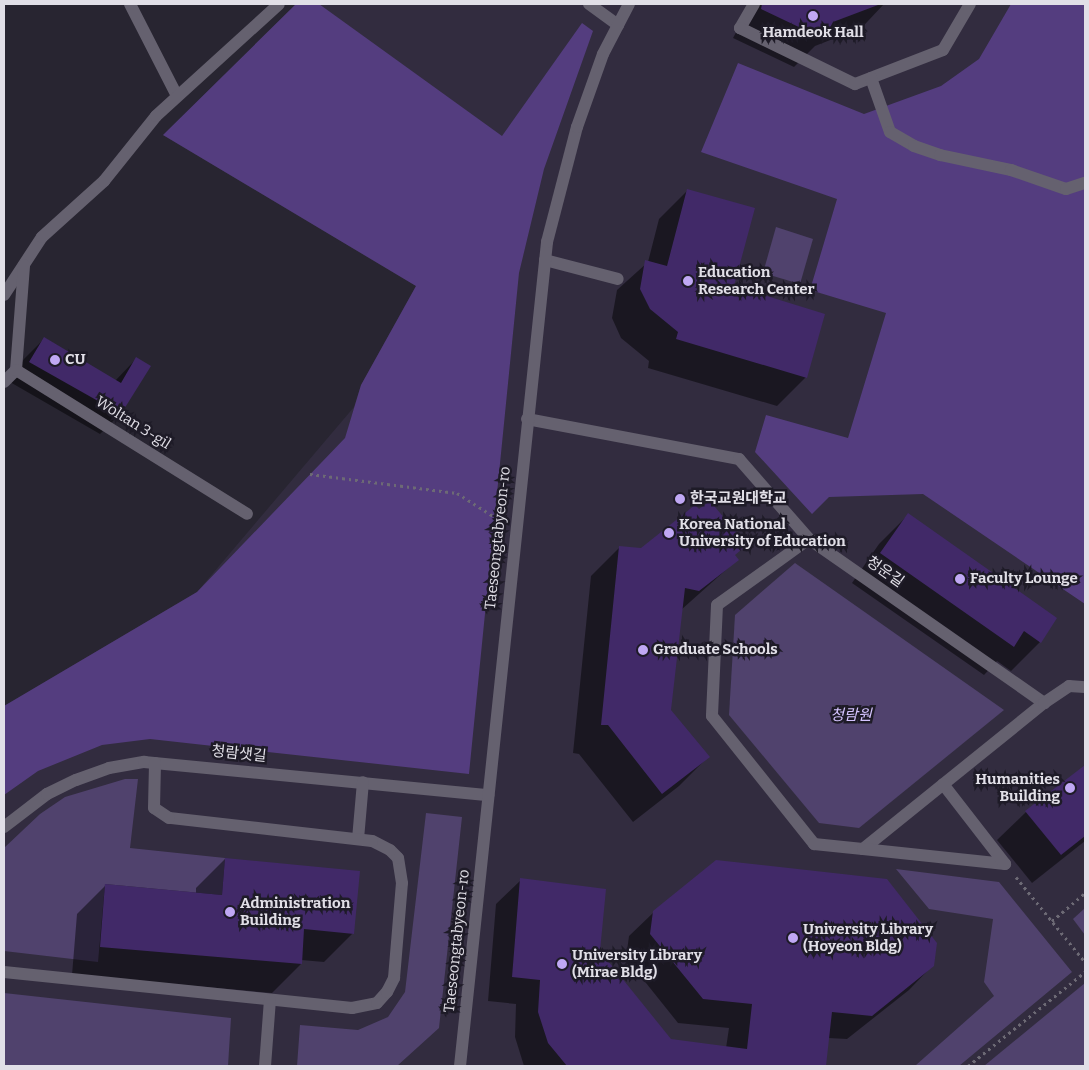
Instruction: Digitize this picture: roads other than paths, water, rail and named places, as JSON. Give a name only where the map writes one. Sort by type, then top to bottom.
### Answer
[{"type":"street","points":[[130,4],[177,96]]},
{"type":"street","points":[[4,295],[42,238],[104,181],[156,116],[280,4]]},
{"type":"street","points":[[589,4],[618,25]]},
{"type":"street","name":"Taeseongtabyeon-ro","points":[[460,1066],[545,260],[577,127],[603,54],[629,4]]},
{"type":"street","points":[[754,4],[740,28],[847,82],[855,84],[943,50],[970,4]]},
{"type":"street","points":[[871,78],[890,132],[914,146],[940,156],[1011,170],[1066,190],[1085,183]]},
{"type":"street","points":[[545,260],[618,279]]},
{"type":"street","points":[[4,382],[16,370],[24,264]]},
{"type":"street","name":"Woltan 3-gil","points":[[16,370],[248,514]]},
{"type":"street","name":"청운길","points":[[527,419],[738,459],[809,539],[1044,703]]},
{"type":"street","points":[[809,539],[717,605],[712,716],[814,844],[1005,864],[943,784]]},
{"type":"street","points":[[864,848],[1044,703],[1069,686],[1085,687]]},
{"type":"street","points":[[4,972],[270,1000],[367,1007],[377,1003],[387,992],[394,978],[402,870],[390,850],[372,841],[169,818],[154,808],[156,763]]},
{"type":"street","name":"청람샛길","points":[[4,827],[47,794],[76,780],[109,768],[156,763],[488,795]]},
{"type":"street","points":[[358,839],[363,782]]},
{"type":"street","points":[[265,1066],[270,1000]]},
{"type":"place","name":"Hamdeok Hall","points":[[813,16]]},
{"type":"place","name":"Education Research Center","points":[[688,281]]},
{"type":"place","name":"CU","points":[[55,360]]},
{"type":"place","name":"한국교원대학교","points":[[680,499]]},
{"type":"place","name":"Korea National University of Education","points":[[669,533]]},
{"type":"place","name":"Faculty Lounge","points":[[960,579]]},
{"type":"place","name":"Graduate Schools","points":[[643,650]]},
{"type":"place","name":"Humanities Building","points":[[1070,788]]},
{"type":"place","name":"Administration Building","points":[[230,912]]},
{"type":"place","name":"University Library (Hoyeon Bldg)","points":[[793,938]]},
{"type":"place","name":"University Library (Mirae Bldg)","points":[[562,964]]},
{"type":"park label","name":"청람원","points":[[851,716]]}]
